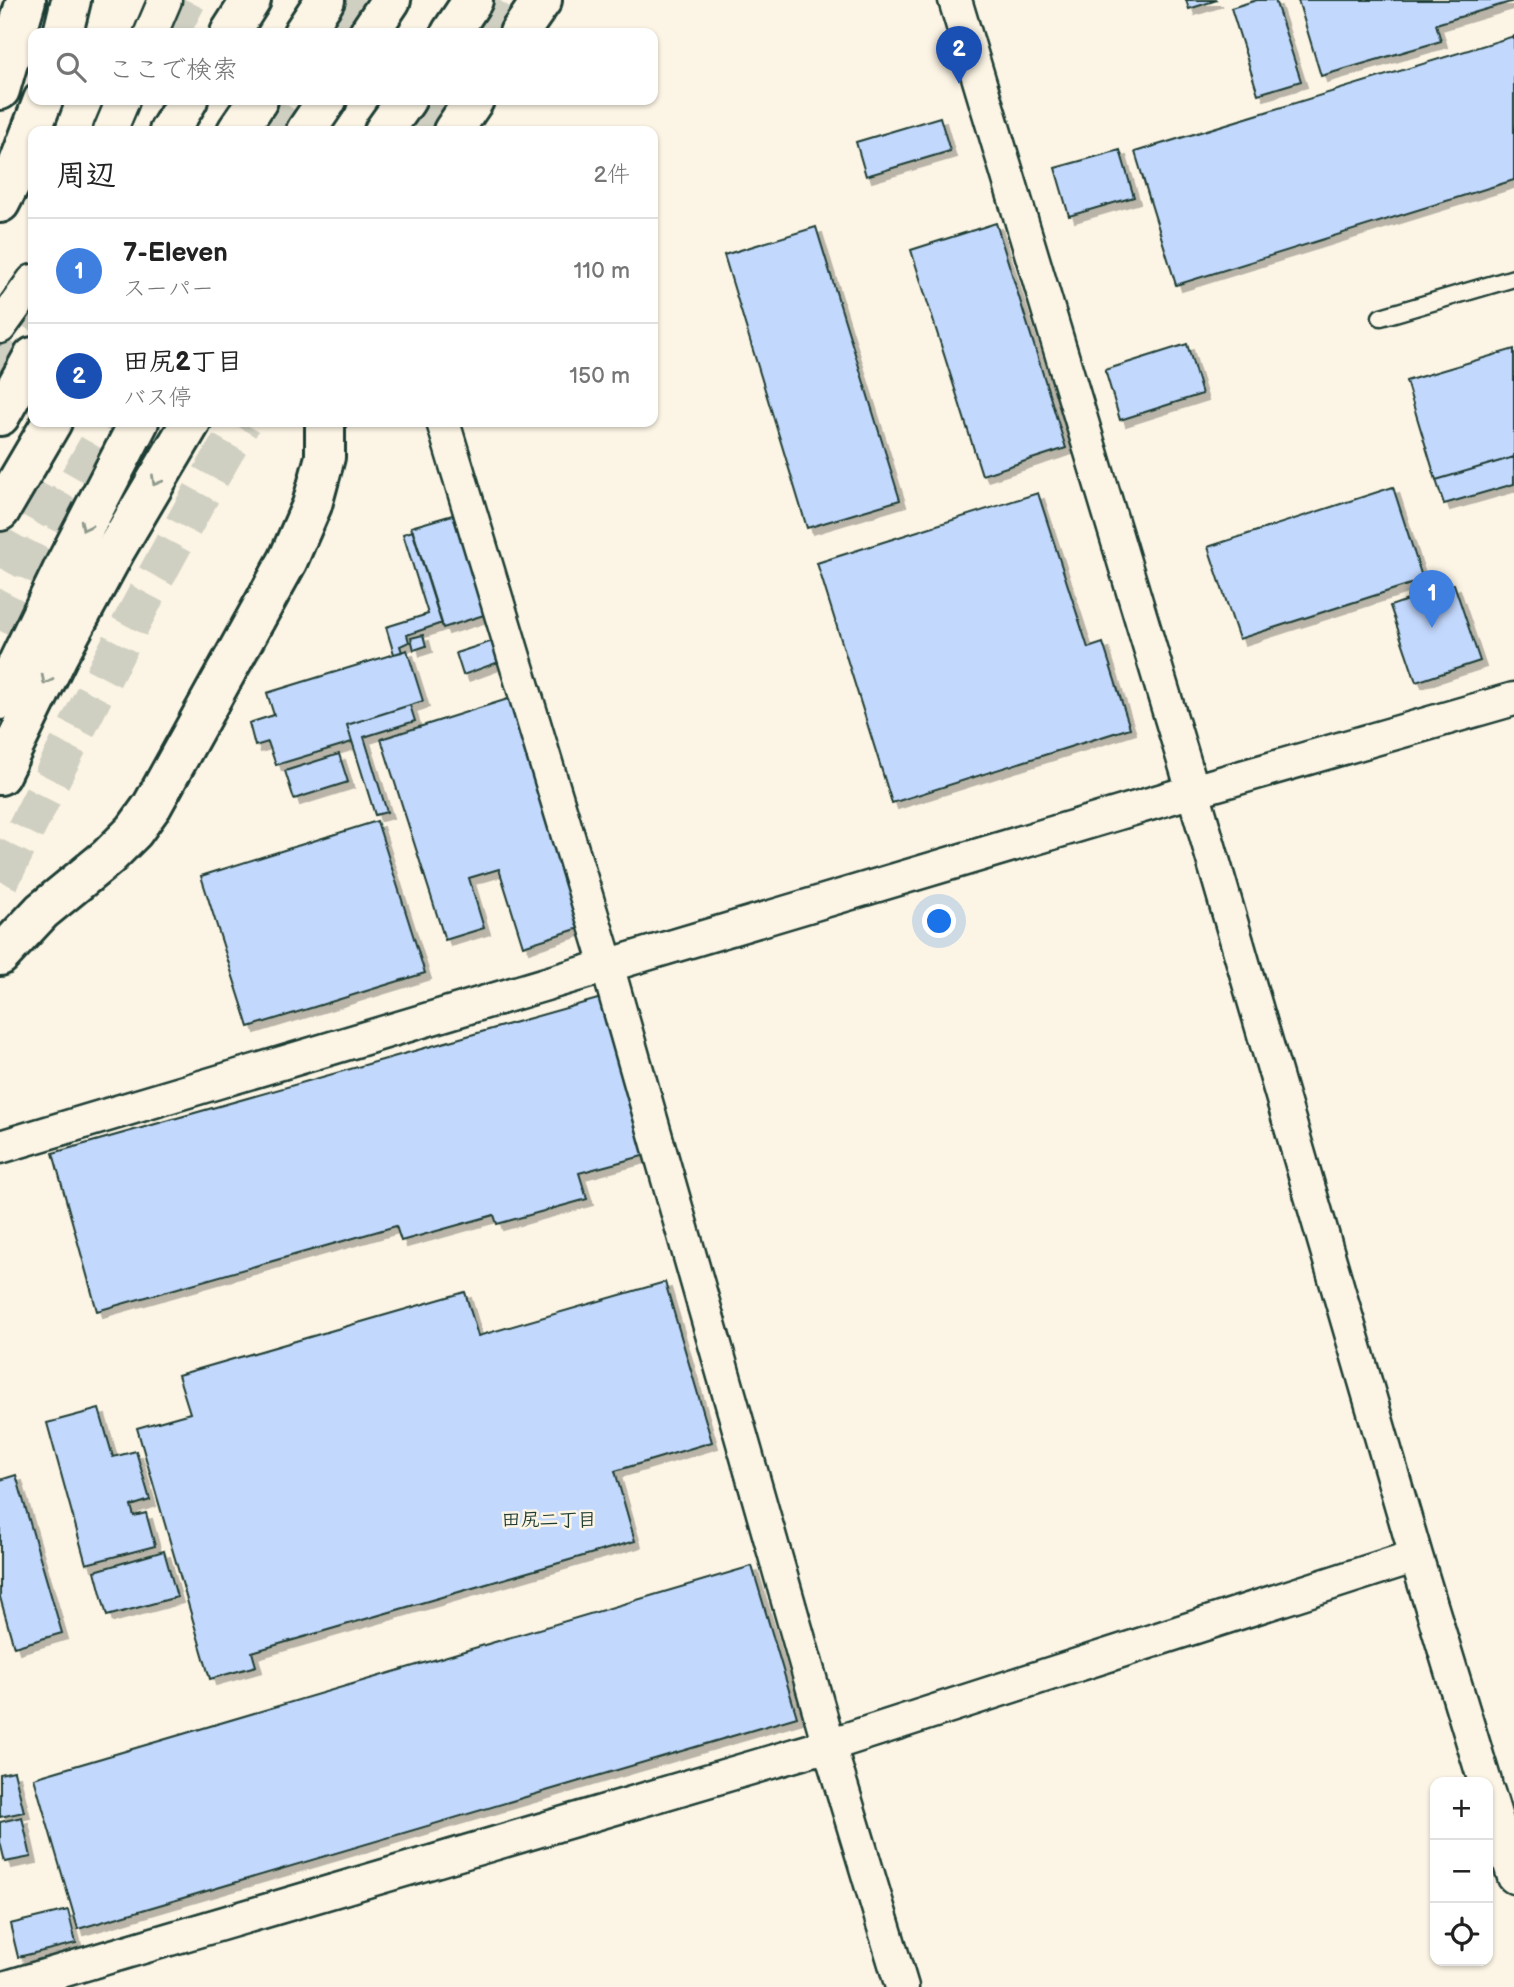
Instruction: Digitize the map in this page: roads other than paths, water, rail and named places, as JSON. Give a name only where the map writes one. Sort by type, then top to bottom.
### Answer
[{"type":"main road","points":[[0,90],[26,0]]},
{"type":"main road","points":[[64,28],[71,0]]},
{"type":"main road","points":[[233,28],[251,0]]},
{"type":"main road","points":[[306,28],[325,0]]},
{"type":"main road","points":[[372,28],[391,0]]},
{"type":"main road","points":[[454,28],[473,0]]},
{"type":"main road","points":[[522,28],[541,0]]},
{"type":"main road","points":[[33,126],[41,105]]},
{"type":"main road","points":[[172,126],[185,105]]},
{"type":"main road","points":[[240,126],[255,105]]},
{"type":"main road","points":[[309,126],[324,105]]},
{"type":"main road","points":[[388,126],[402,105]]},
{"type":"main road","points":[[456,126],[471,105]]},
{"type":"main road","points":[[0,203],[28,139]]},
{"type":"main road","points":[[0,415],[28,366]]},
{"type":"main road","points":[[0,511],[49,427]]},
{"type":"main road","points":[[0,700],[65,565],[136,427]]},
{"type":"main road","points":[[0,775],[64,644],[188,427]]},
{"type":"main road","points":[[0,956],[42,911],[108,857],[134,831],[152,806],[288,559],[312,505],[325,457],[325,427]]},
{"type":"street","points":[[153,28],[165,0]]},
{"type":"street","points":[[955,0],[1193,791],[1416,1556],[1483,1777]]},
{"type":"street","points":[[112,126],[121,105]]},
{"type":"street","points":[[0,327],[28,288]]},
{"type":"street","points":[[445,427],[607,965],[829,1745],[902,1987]]},
{"type":"street","points":[[0,1147],[1193,791],[1514,699]]},
{"type":"street","points":[[7,1987],[829,1745],[1416,1556]]},
{"type":"street","points":[[1493,1808],[1514,1877]]},
{"type":"lane","points":[[1381,317],[1514,278]]},
{"type":"tunnel","points":[[173,28],[187,0]]},
{"type":"tunnel","points":[[349,28],[368,0]]},
{"type":"tunnel","points":[[483,28],[501,0]]},
{"type":"tunnel","points":[[262,126],[277,105]]},
{"type":"tunnel","points":[[422,126],[436,105]]},
{"type":"tunnel","points":[[0,379],[28,317]]},
{"type":"tunnel","points":[[0,631],[64,505],[108,427]]},
{"type":"tunnel","points":[[0,881],[148,592],[239,427]]},
{"type":"tunnel","points":[[0,568],[55,469]]},
{"type":"place","name":"田尻2丁目","points":[[959,84]]},
{"type":"place","name":"7-Eleven","points":[[1432,628]]},
{"type":"district","name":"田尻二丁目","points":[[549,1519]]}]
